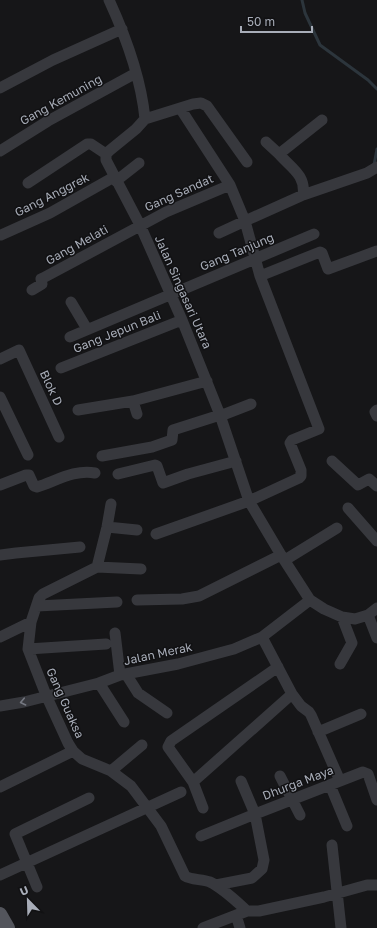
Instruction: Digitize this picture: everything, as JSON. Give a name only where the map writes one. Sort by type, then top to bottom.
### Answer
[{"type":"main road","points":[[0,914],[8,928]]},
{"type":"street","points":[[113,1],[136,73],[145,119]]},
{"type":"street","points":[[0,88],[53,60],[122,29]]},
{"type":"street","name":"Gang Kemuning","points":[[0,151],[48,121],[136,73]]},
{"type":"street","points":[[28,184],[87,144],[91,144],[106,154],[145,119],[199,103],[207,106],[247,162]]},
{"type":"street","points":[[156,534],[250,501],[299,478],[301,476],[301,470],[290,442],[319,429],[260,276],[245,221],[230,185],[180,108]]},
{"type":"street","points":[[279,154],[322,120]]},
{"type":"street","points":[[266,142],[301,178],[304,188],[303,195]]},
{"type":"street","name":"Jalan Singasari Utara","points":[[106,154],[106,160],[140,225],[182,320],[207,381],[250,501],[283,558],[310,600]]},
{"type":"street","name":"Gang Anggrek","points":[[1,235],[50,213],[115,179],[139,163]]},
{"type":"street","points":[[219,232],[303,195],[367,173],[377,167]]},
{"type":"street","name":"Gang Sandat","points":[[140,225],[166,212],[230,185]]},
{"type":"street","name":"Gang Melati","points":[[32,290],[42,284],[41,279],[140,225]]},
{"type":"street","name":"Gang Tanjung","points":[[70,337],[314,234]]},
{"type":"street","points":[[260,276],[320,252],[322,253],[328,269],[377,251]]},
{"type":"street","points":[[71,302],[87,329]]},
{"type":"street","name":"Gang Jepun Bali","points":[[61,368],[182,320]]},
{"type":"street","name":"Blok D","points":[[0,359],[19,350],[59,436]]},
{"type":"street","points":[[78,410],[133,401],[207,381]]},
{"type":"street","points":[[0,397],[28,455]]},
{"type":"street","points":[[133,401],[137,414]]},
{"type":"street","points":[[102,456],[152,447],[172,440],[173,430],[220,416],[251,404]]},
{"type":"street","points":[[377,410],[375,412],[377,416]]},
{"type":"street","points":[[118,474],[155,465],[157,466],[163,483],[188,474],[236,461]]},
{"type":"street","points":[[332,461],[358,485],[369,479],[377,486]]},
{"type":"street","points":[[0,485],[26,475],[29,475],[34,486],[37,487],[76,473],[95,473]]},
{"type":"street","points":[[111,504],[97,567],[141,569]]},
{"type":"street","points":[[348,508],[377,541]]},
{"type":"street","points":[[107,527],[137,530]]},
{"type":"street","points":[[137,600],[182,600],[199,596],[283,558],[337,528]]},
{"type":"street","points":[[0,555],[80,547]]},
{"type":"street","name":"Gang Guaksa","points":[[97,567],[43,594],[39,598],[31,622],[28,649],[46,695],[73,751],[82,760],[112,771],[131,786],[161,826],[184,874],[189,878],[197,878],[216,885],[247,911]]},
{"type":"street","points":[[310,600],[324,610],[342,617],[355,619],[372,611],[377,638]]},
{"type":"street","name":"Jalan Merak","points":[[0,706],[24,702],[123,675],[198,659],[234,649],[262,637],[310,600]]},
{"type":"street","points":[[37,606],[117,602]]},
{"type":"street","points":[[340,664],[352,643],[342,617]]},
{"type":"street","points":[[0,637],[31,622]]},
{"type":"street","points":[[115,633],[123,675],[138,693],[167,713]]},
{"type":"street","points":[[262,637],[292,694],[301,707],[309,712],[318,732],[335,783],[347,826]]},
{"type":"street","points":[[28,649],[106,644]]},
{"type":"street","points":[[203,808],[193,782],[168,747],[168,744],[278,667]]},
{"type":"street","points":[[99,682],[124,722]]},
{"type":"street","points":[[193,782],[292,694]]},
{"type":"street","points":[[318,732],[361,714]]},
{"type":"street","points":[[112,771],[142,746]]},
{"type":"street","points":[[0,787],[73,751]]},
{"type":"street","name":"Dhurga Maya","points":[[216,885],[252,878],[262,869],[264,860],[255,814],[363,772],[367,772],[377,800]]},
{"type":"street","points":[[280,776],[300,815]]},
{"type":"street","points":[[201,836],[255,814],[241,781]]},
{"type":"street","points":[[0,875],[27,864],[181,792]]},
{"type":"street","points":[[37,887],[15,834],[89,798]]},
{"type":"street","points":[[332,845],[341,928]]},
{"type":"street","points":[[202,928],[247,911],[259,911],[367,885],[377,885]]},
{"type":"street","points":[[236,915],[240,928]]},
{"type":"waterway","points":[[302,0],[305,13],[320,45],[368,80],[377,89]]},
{"type":"waterway","points":[[374,165],[377,149]]}]
